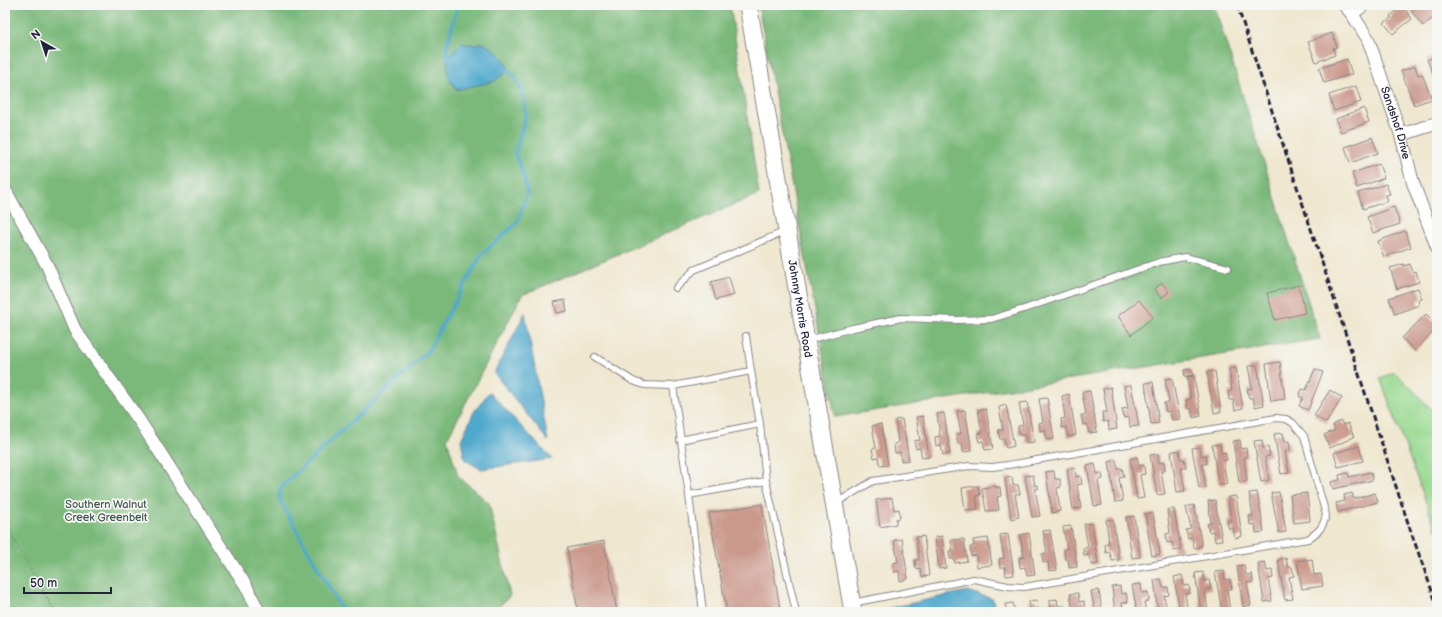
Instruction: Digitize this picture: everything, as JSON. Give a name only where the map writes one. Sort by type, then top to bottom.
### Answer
[{"type":"street","name":"Johnny Morris Road","points":[[748,5],[853,607]]},
{"type":"street","name":"Sandshof Drive","points":[[1344,5],[1352,14],[1368,39],[1401,135],[1413,183],[1437,247]]},
{"type":"street","points":[[1352,14],[1364,5]]},
{"type":"street","points":[[1401,135],[1437,123]]},
{"type":"street","points":[[5,190],[48,265],[75,330],[139,420],[246,586],[259,612]]},
{"type":"lane","points":[[676,288],[694,270],[787,230]]},
{"type":"lane","points":[[806,341],[853,328],[901,318],[957,320],[991,319],[1159,262],[1185,257],[1228,268]]},
{"type":"lane","points":[[746,336],[760,424],[766,481],[796,612]]},
{"type":"lane","points":[[595,357],[633,382],[644,385],[673,386],[751,371]]},
{"type":"lane","points":[[673,386],[689,495],[703,612]]},
{"type":"lane","points":[[835,504],[873,482],[887,479],[970,466],[1003,466],[1276,418],[1286,419],[1293,423],[1304,436],[1326,515],[1324,525],[1318,532],[1308,538],[1024,588],[974,579],[853,607]]},
{"type":"lane","points":[[680,440],[760,424]]},
{"type":"lane","points":[[689,495],[766,481]]},
{"type":"path","points":[[5,524],[55,612]]},
{"type":"green space","name":"Southern Walnut Creek Greenbelt","points":[[5,5],[730,5],[759,194],[522,295],[447,439],[458,476],[489,503],[510,596],[493,612],[6,612]]},
{"type":"green space","points":[[758,5],[1214,5],[1320,339],[835,417]]},
{"type":"green space","points":[[1395,372],[1432,410],[1437,411],[1437,532],[1380,378]]},
{"type":"water","points":[[480,42],[498,53],[509,70],[495,81],[456,90],[448,76],[447,57],[461,43],[475,45]]},
{"type":"water","points":[[525,313],[548,441],[494,373]]},
{"type":"water","points":[[489,392],[552,459],[481,469],[465,460],[461,440],[474,412]]},
{"type":"water","points":[[967,591],[993,599],[996,612],[891,612],[890,608]]},
{"type":"building","points":[[1416,5],[1435,5],[1437,7],[1437,15],[1423,26],[1411,11],[1417,6]]},
{"type":"building","points":[[1403,6],[1412,19],[1393,34],[1384,23],[1391,18],[1390,16]]},
{"type":"building","points":[[1332,33],[1337,47],[1333,48],[1335,55],[1316,62],[1308,42]]},
{"type":"building","points":[[1437,56],[1437,83],[1427,60]]},
{"type":"building","points":[[1347,59],[1352,74],[1324,83],[1319,68]]},
{"type":"building","points":[[1415,66],[1418,75],[1422,74],[1432,99],[1414,105],[1401,71]]},
{"type":"building","points":[[1356,86],[1361,102],[1334,111],[1329,95]]},
{"type":"building","points":[[1364,108],[1369,122],[1341,132],[1336,119]]},
{"type":"building","points":[[1372,137],[1378,153],[1350,163],[1345,147]]},
{"type":"building","points":[[1379,164],[1384,178],[1357,188],[1352,173]]},
{"type":"building","points":[[1386,184],[1390,194],[1386,195],[1388,201],[1363,209],[1358,193]]},
{"type":"building","points":[[1394,207],[1400,224],[1373,233],[1367,217]]},
{"type":"building","points":[[1405,231],[1411,247],[1384,257],[1378,241]]},
{"type":"building","points":[[1404,264],[1404,266],[1410,264],[1413,272],[1416,271],[1419,282],[1397,289],[1390,268]]},
{"type":"building","points":[[729,277],[734,295],[716,300],[711,282]]},
{"type":"building","points":[[1162,283],[1169,292],[1161,298],[1154,289]]},
{"type":"building","points":[[1299,285],[1305,313],[1275,320],[1267,293]]},
{"type":"building","points":[[1418,288],[1422,299],[1418,300],[1419,305],[1395,314],[1389,298]]},
{"type":"building","points":[[565,300],[567,311],[557,313],[554,302]]},
{"type":"building","points":[[1139,300],[1153,317],[1131,335],[1118,316]]},
{"type":"building","points":[[1426,314],[1437,325],[1437,328],[1415,351],[1402,338]]},
{"type":"building","points":[[1280,362],[1285,399],[1271,401],[1266,364]]},
{"type":"building","points":[[1257,365],[1264,405],[1255,407],[1253,398],[1249,398],[1247,389],[1252,388],[1248,366]]},
{"type":"building","points":[[1236,368],[1243,408],[1235,410],[1233,400],[1229,400],[1228,392],[1232,391],[1229,369]]},
{"type":"building","points":[[1191,369],[1193,375],[1185,377],[1184,370]]},
{"type":"building","points":[[1315,369],[1323,372],[1308,410],[1299,406],[1303,398],[1299,396],[1302,389],[1306,390]]},
{"type":"building","points":[[1215,371],[1221,412],[1214,413],[1207,372]]},
{"type":"building","points":[[1194,376],[1201,416],[1193,418],[1191,408],[1188,409],[1186,400],[1191,399],[1187,377]]},
{"type":"building","points":[[1172,378],[1180,419],[1172,420],[1170,411],[1166,412],[1164,403],[1169,402],[1165,379]]},
{"type":"building","points":[[1153,382],[1159,423],[1151,424],[1145,383]]},
{"type":"building","points":[[1131,385],[1139,426],[1130,427],[1129,417],[1124,418],[1122,409],[1128,408],[1124,386]]},
{"type":"building","points":[[1111,387],[1117,429],[1109,430],[1108,421],[1103,422],[1102,412],[1107,412],[1103,389]]},
{"type":"building","points":[[1330,390],[1342,398],[1326,423],[1314,415]]},
{"type":"building","points":[[1090,391],[1097,432],[1089,433],[1087,424],[1083,425],[1081,415],[1086,415],[1082,392]]},
{"type":"building","points":[[1069,394],[1076,435],[1068,437],[1066,427],[1062,428],[1061,419],[1065,418],[1062,396]]},
{"type":"building","points":[[1047,398],[1054,439],[1047,440],[1045,430],[1040,431],[1039,423],[1043,422],[1039,399]]},
{"type":"building","points":[[1027,402],[1034,442],[1026,443],[1025,435],[1019,435],[1018,426],[1023,425],[1019,403]]},
{"type":"building","points":[[1006,405],[1014,446],[1006,448],[1004,439],[1000,439],[998,430],[1003,430],[999,407]]},
{"type":"building","points":[[986,409],[993,449],[985,450],[983,441],[979,442],[977,434],[982,433],[978,410]]},
{"type":"building","points":[[965,410],[972,451],[963,452],[962,443],[958,444],[956,434],[961,434],[957,411]]},
{"type":"building","points":[[944,413],[950,454],[943,455],[941,445],[936,446],[935,437],[940,436],[937,414]]},
{"type":"building","points":[[923,416],[929,457],[922,458],[920,448],[916,449],[914,441],[920,440],[916,417]]},
{"type":"building","points":[[902,419],[909,460],[901,461],[900,452],[895,453],[894,444],[898,443],[895,420]]},
{"type":"building","points":[[1341,421],[1343,425],[1348,423],[1354,437],[1330,448],[1324,435],[1335,430],[1333,425]]},
{"type":"building","points":[[881,424],[888,465],[880,466],[878,457],[874,458],[872,449],[876,448],[872,426]]},
{"type":"building","points":[[1283,433],[1285,442],[1289,441],[1290,450],[1285,451],[1289,473],[1281,474],[1274,434]]},
{"type":"building","points":[[1240,440],[1241,449],[1246,448],[1247,457],[1244,458],[1247,481],[1239,482],[1233,441]]},
{"type":"building","points":[[1262,440],[1263,448],[1268,447],[1270,456],[1265,457],[1269,480],[1261,482],[1254,441]]},
{"type":"building","points":[[1220,444],[1221,453],[1225,452],[1227,460],[1223,461],[1227,484],[1219,485],[1212,445]]},
{"type":"building","points":[[1359,446],[1363,461],[1338,467],[1334,453]]},
{"type":"building","points":[[1200,447],[1201,456],[1206,455],[1207,464],[1202,464],[1206,487],[1199,488],[1192,448]]},
{"type":"building","points":[[1179,450],[1180,459],[1184,459],[1186,468],[1181,468],[1185,491],[1177,492],[1171,452]]},
{"type":"building","points":[[1158,454],[1159,463],[1164,462],[1165,471],[1161,471],[1165,494],[1157,495],[1150,455]]},
{"type":"building","points":[[1137,457],[1139,466],[1144,465],[1145,474],[1140,475],[1144,498],[1137,499],[1130,459]]},
{"type":"building","points":[[1116,460],[1118,469],[1122,468],[1124,477],[1119,478],[1123,501],[1115,502],[1109,462]]},
{"type":"building","points":[[1095,464],[1097,474],[1102,473],[1103,479],[1098,480],[1102,505],[1094,506],[1087,466]]},
{"type":"building","points":[[1075,468],[1076,477],[1081,476],[1082,484],[1077,485],[1081,508],[1073,509],[1067,469]]},
{"type":"building","points":[[1054,471],[1055,479],[1060,479],[1061,487],[1057,488],[1060,511],[1052,513],[1046,472]]},
{"type":"building","points":[[1371,472],[1373,480],[1333,489],[1331,482],[1340,480],[1339,475],[1348,473],[1349,477]]},
{"type":"building","points":[[1033,475],[1035,486],[1038,485],[1038,489],[1035,489],[1040,516],[1032,517],[1025,476]]},
{"type":"building","points":[[1012,477],[1013,485],[1018,485],[1020,494],[1015,494],[1019,517],[1011,519],[1005,478]]},
{"type":"building","points":[[978,486],[980,495],[976,496],[978,509],[965,510],[962,488]]},
{"type":"building","points":[[996,486],[996,488],[1000,487],[1001,496],[997,497],[999,510],[986,511],[982,488]]},
{"type":"building","points":[[1257,492],[1264,532],[1256,533],[1255,524],[1250,525],[1249,516],[1253,516],[1249,493]]},
{"type":"building","points":[[1279,492],[1286,532],[1279,533],[1271,493]]},
{"type":"building","points":[[1307,493],[1310,521],[1294,523],[1290,495]]},
{"type":"building","points":[[1352,493],[1354,499],[1375,493],[1378,502],[1338,512],[1336,503],[1345,501],[1344,495]]},
{"type":"building","points":[[1236,496],[1242,536],[1235,538],[1233,528],[1229,529],[1227,521],[1231,520],[1228,497]]},
{"type":"building","points":[[892,498],[894,510],[899,509],[900,518],[896,519],[896,524],[880,527],[876,500]]},
{"type":"building","points":[[1215,500],[1222,540],[1215,541],[1213,531],[1209,532],[1207,524],[1211,523],[1208,501]]},
{"type":"building","points":[[762,504],[780,608],[757,612],[727,612],[709,513]]},
{"type":"building","points":[[1194,505],[1202,546],[1194,548],[1192,538],[1188,539],[1186,530],[1191,529],[1186,507]]},
{"type":"building","points":[[1174,509],[1181,549],[1174,551],[1172,542],[1167,543],[1166,534],[1170,533],[1167,510]]},
{"type":"building","points":[[1153,513],[1160,554],[1152,556],[1145,514]]},
{"type":"building","points":[[1134,516],[1140,557],[1132,558],[1126,517]]},
{"type":"building","points":[[1113,519],[1119,560],[1112,561],[1110,552],[1106,553],[1105,544],[1109,543],[1106,520]]},
{"type":"building","points":[[1092,523],[1098,564],[1091,565],[1089,555],[1084,556],[1083,548],[1088,547],[1084,524]]},
{"type":"building","points":[[1071,526],[1077,567],[1069,568],[1068,559],[1065,559],[1064,549],[1067,549],[1063,527]]},
{"type":"building","points":[[1050,530],[1057,570],[1049,571],[1048,562],[1043,563],[1042,554],[1047,553],[1043,531]]},
{"type":"building","points":[[1029,533],[1035,575],[1027,576],[1025,567],[1020,568],[1019,558],[1024,557],[1020,535]]},
{"type":"building","points":[[1008,534],[1014,575],[1006,576],[1005,567],[1000,567],[999,559],[1004,558],[1000,535]]},
{"type":"building","points":[[924,536],[929,576],[922,577],[920,568],[916,569],[915,560],[919,560],[916,537]]},
{"type":"building","points":[[942,536],[946,568],[939,569],[935,537]]},
{"type":"building","points":[[988,538],[992,565],[977,567],[976,555],[971,556],[970,547],[974,546],[973,540]]},
{"type":"building","points":[[902,539],[908,579],[900,581],[899,571],[894,572],[893,563],[898,562],[894,540]]},
{"type":"building","points":[[964,539],[967,561],[955,563],[954,559],[950,559],[949,551],[953,550],[951,540]]},
{"type":"building","points":[[604,541],[617,612],[578,612],[567,548]]},
{"type":"building","points":[[1286,558],[1288,567],[1292,567],[1294,576],[1289,577],[1293,599],[1285,600],[1278,560]]},
{"type":"building","points":[[1312,559],[1314,575],[1321,574],[1323,586],[1302,589],[1297,561]]},
{"type":"building","points":[[1265,562],[1267,571],[1272,570],[1273,578],[1268,579],[1272,601],[1264,602],[1258,563]]},
{"type":"building","points":[[1244,565],[1246,575],[1252,574],[1253,582],[1247,583],[1251,605],[1243,607],[1237,566]]},
{"type":"building","points":[[1224,571],[1225,580],[1230,579],[1232,589],[1227,589],[1230,612],[1222,612],[1215,572]]},
{"type":"building","points":[[1203,572],[1204,581],[1209,580],[1211,589],[1205,590],[1208,612],[1201,612],[1195,573]]},
{"type":"building","points":[[1182,575],[1184,586],[1189,585],[1190,593],[1185,594],[1188,612],[1180,612],[1174,577]]},
{"type":"building","points":[[1161,579],[1163,588],[1168,587],[1169,595],[1164,596],[1167,612],[1158,612],[1154,580]]},
{"type":"building","points":[[1141,584],[1142,593],[1148,592],[1149,601],[1144,602],[1146,612],[1137,612],[1132,585]]},
{"type":"building","points":[[1120,586],[1121,594],[1126,593],[1128,602],[1122,603],[1124,612],[1115,612],[1112,587]]},
{"type":"building","points":[[1099,590],[1102,612],[1095,612],[1091,591]]},
{"type":"building","points":[[1078,593],[1079,602],[1084,601],[1085,610],[1073,612],[1070,594]]},
{"type":"building","points":[[1057,599],[1058,606],[1065,606],[1065,612],[1051,612],[1050,600]]},
{"type":"building","points":[[1037,600],[1038,609],[1042,609],[1043,612],[1031,612],[1029,601]]},
{"type":"building","points":[[1013,603],[1015,611],[1019,610],[1020,612],[1007,612],[1005,604]]},
{"type":"waterway","points":[[450,58],[447,57],[447,45],[458,5]]},
{"type":"waterway","points":[[343,612],[279,499],[280,488],[427,352],[482,254],[517,223],[527,194],[522,171],[515,154],[526,115],[523,94],[515,77],[509,70],[505,69]]},
{"type":"railway","points":[[1237,5],[1411,532],[1437,605]]}]
